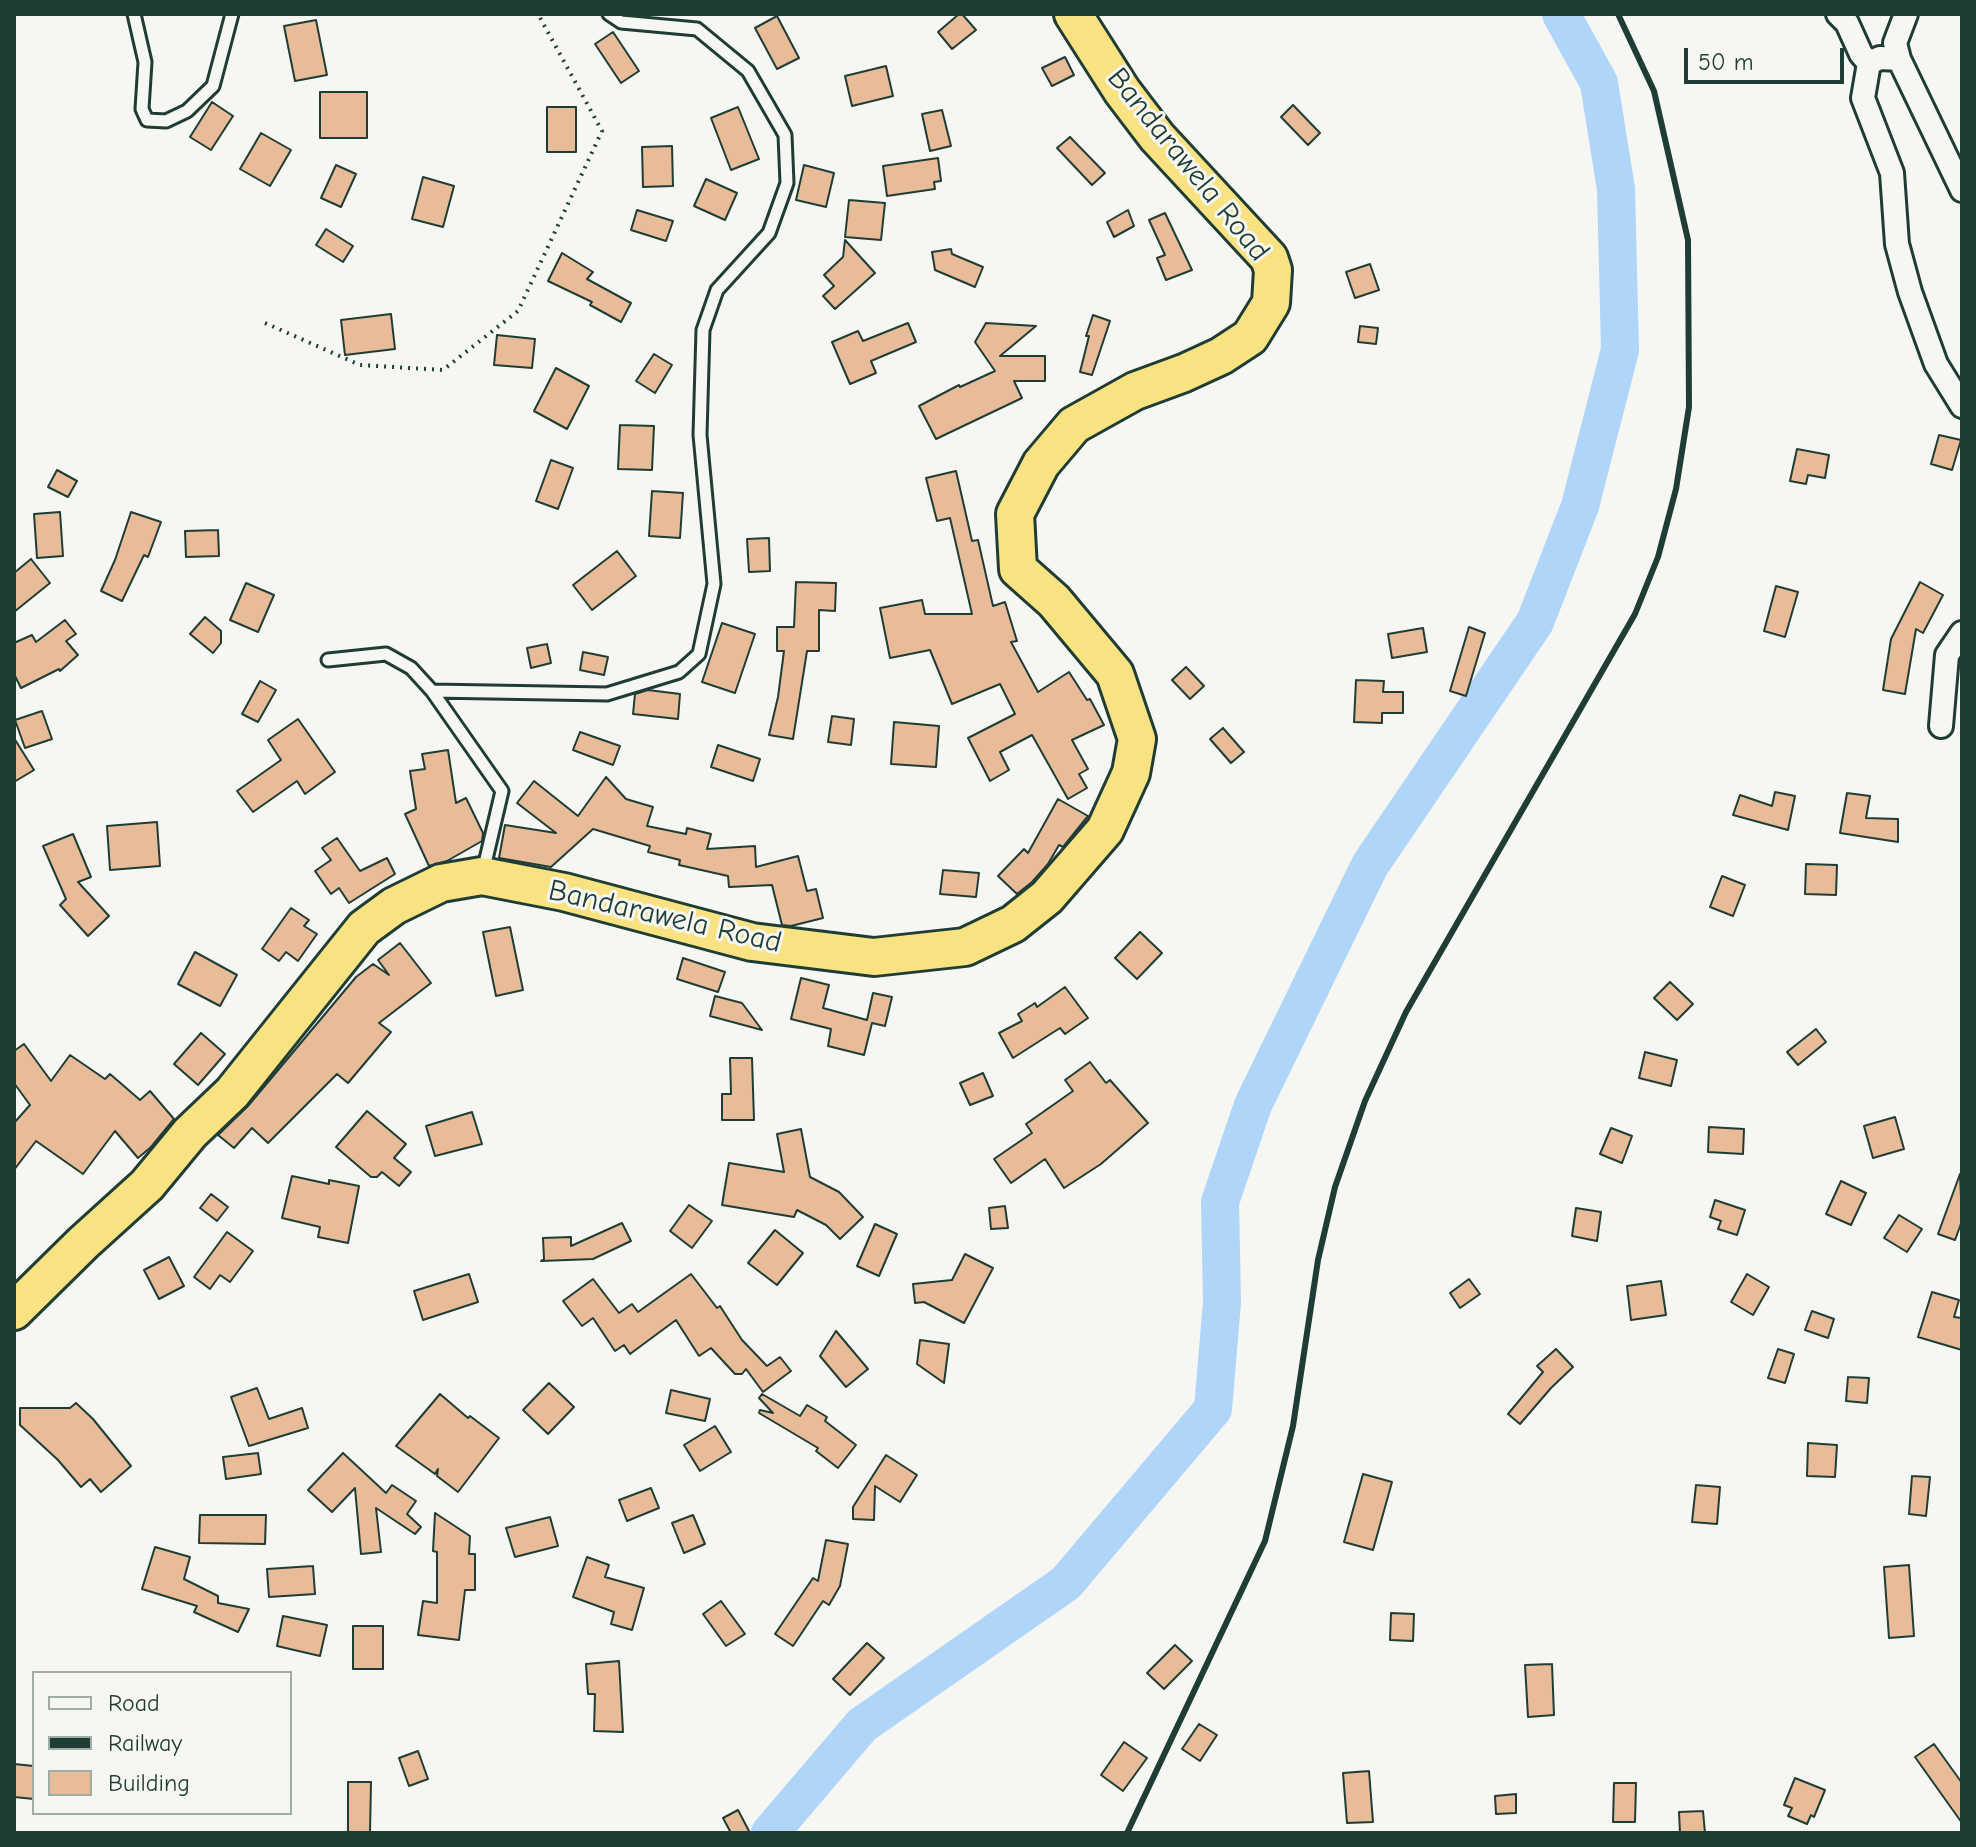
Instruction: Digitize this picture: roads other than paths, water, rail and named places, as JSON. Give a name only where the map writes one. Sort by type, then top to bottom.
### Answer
[{"type":"highway","name":"Bandarawela Road","points":[[14,1311],[147,1185],[190,1133],[232,1093],[364,928],[394,906],[441,883],[482,876],[564,892],[752,942],[874,957],[965,947],[1013,924],[1047,897],[1105,830],[1131,773],[1137,739],[1115,674],[1054,601],[1018,569],[1015,514],[1041,464],[1074,425],[1135,391],[1221,356],[1250,337],[1271,303],[1273,270],[1269,258],[1157,137],[1122,91],[1073,14]]},
{"type":"street","points":[[1838,14],[1847,23],[1861,54],[1869,63]]},
{"type":"street","points":[[1906,14],[1895,43],[1899,59],[1962,190]]},
{"type":"street","points":[[1869,63],[1880,58],[1899,59]]},
{"type":"street","points":[[1869,63],[1863,98],[1892,173],[1897,244],[1910,292],[1936,364],[1962,406]]},
{"type":"street","points":[[1941,726],[1947,655],[1962,633]]},
{"type":"lane","points":[[134,14],[145,62],[142,109],[147,120],[166,121],[187,111],[213,86],[232,14]]},
{"type":"lane","points":[[432,691],[607,694],[679,672],[699,654],[714,584],[700,435],[703,330],[717,290],[769,233],[787,183],[785,135],[748,71],[697,29],[621,22],[609,14]]},
{"type":"lane","points":[[328,660],[386,654],[411,668],[432,691],[502,791],[482,876]]},
{"type":"waterway","points":[[770,1833],[862,1725],[1066,1583],[1213,1409],[1222,1302],[1220,1202],[1253,1105],[1370,865],[1535,622],[1580,506],[1620,350],[1616,189],[1599,83],[1561,14]]},
{"type":"railway","points":[[1127,1833],[1265,1541],[1293,1426],[1318,1260],[1335,1187],[1365,1101],[1406,1012],[1635,614],[1658,557],[1676,489],[1689,407],[1688,240],[1654,91],[1618,14]]}]
